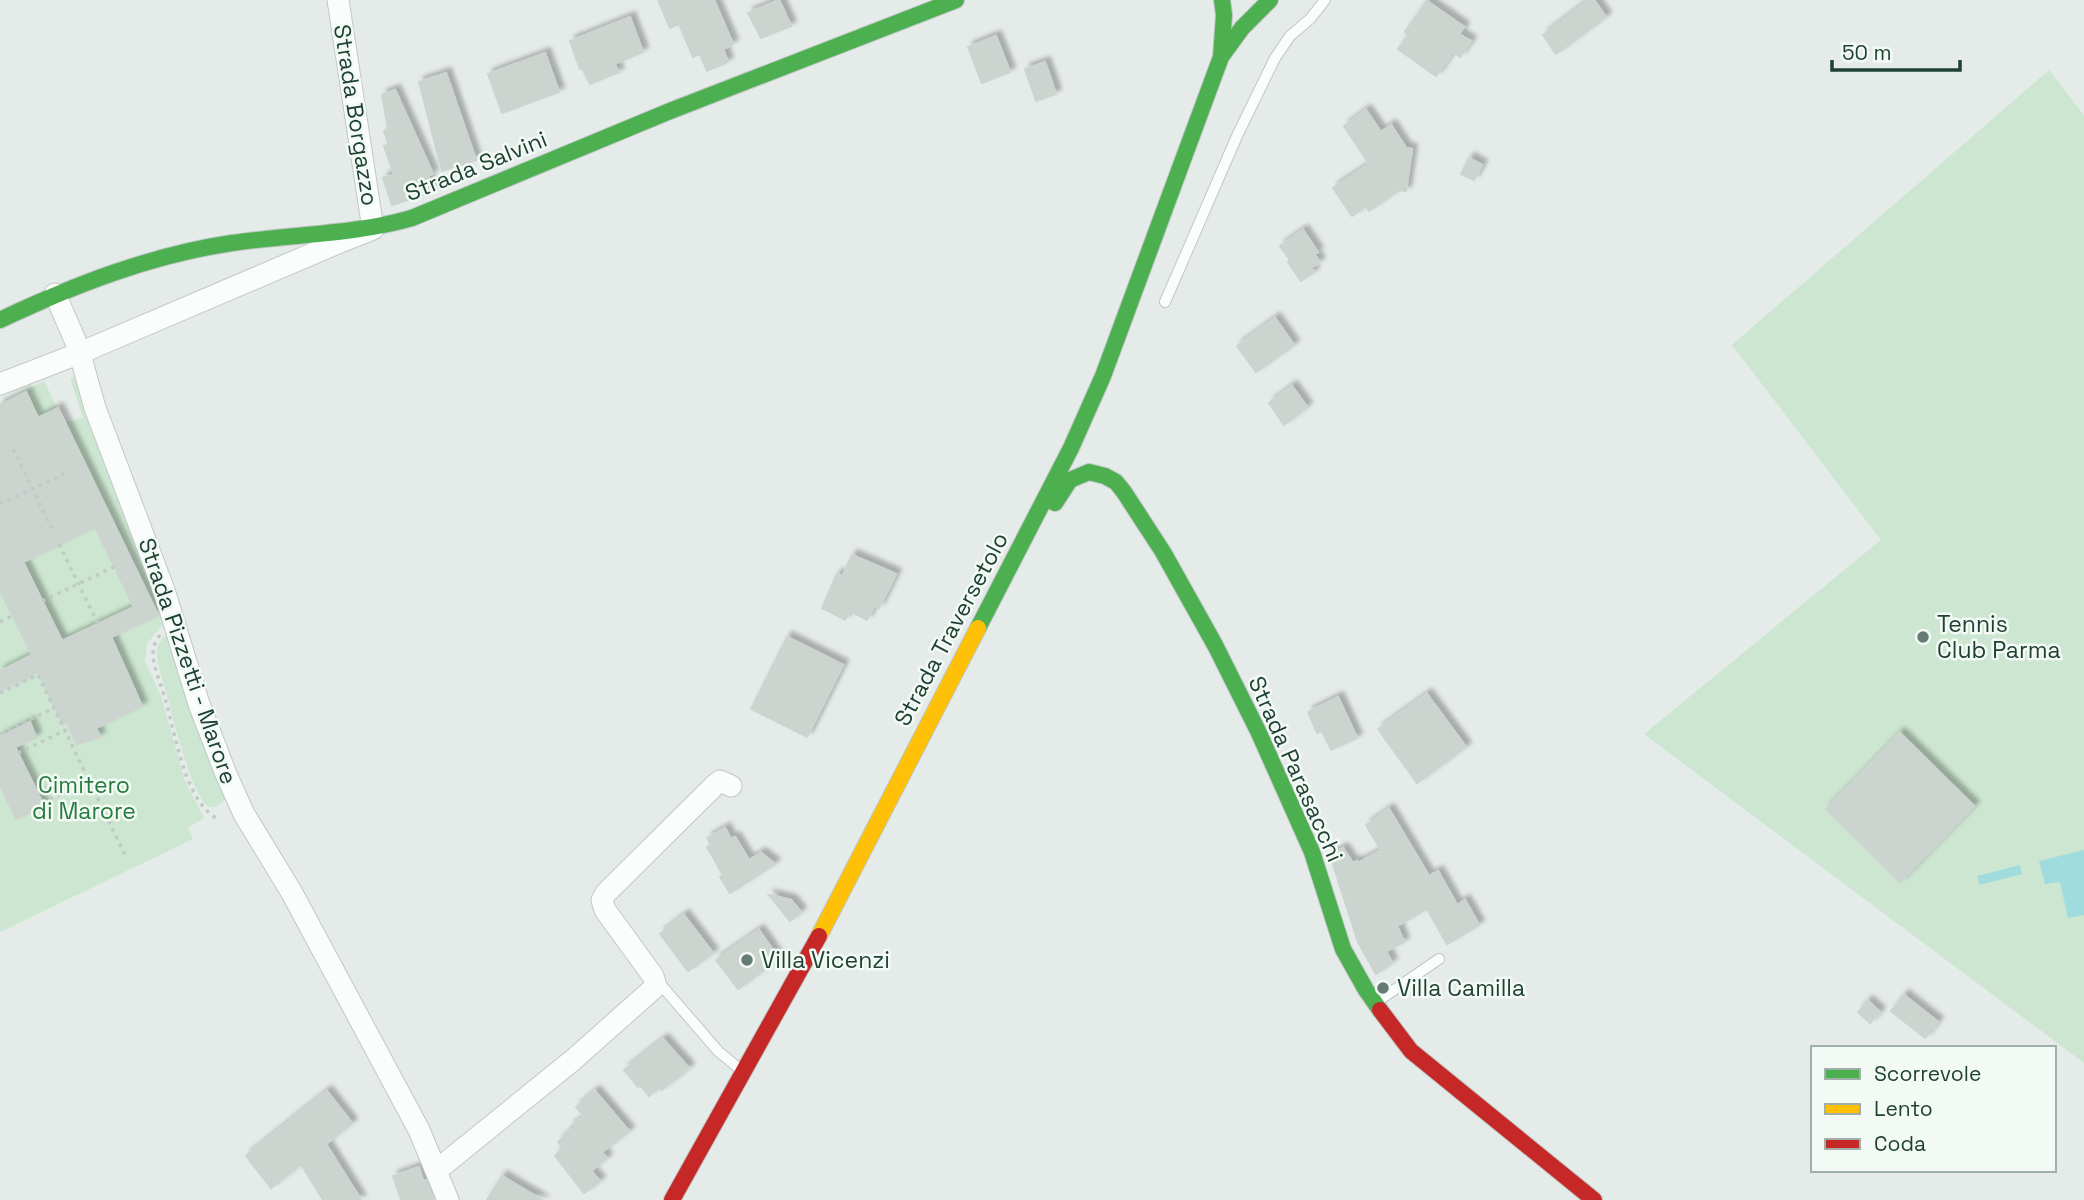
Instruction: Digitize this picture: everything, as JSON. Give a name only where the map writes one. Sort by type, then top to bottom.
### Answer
[{"type":"street","name":"Strada Borgazzo","points":[[338,0],[373,229]]},
{"type":"street","name":"Strada Salvini","points":[[0,320],[118,269],[183,252],[262,240],[346,234],[373,229],[435,209],[670,111],[956,0]]},
{"type":"street","name":"Strada Traversetolo","points":[[1221,57],[1224,15],[1222,0]]},
{"type":"street","name":"Strada Traversetolo","points":[[1248,0],[1271,0]]},
{"type":"street","name":"Strada Traversetolo","points":[[672,1200],[804,965],[1066,459],[1103,376],[1221,57],[1242,28],[1271,0]]},
{"type":"street","points":[[0,384],[373,229]]},
{"type":"street","name":"Strada Pizzetti - Marore","points":[[55,294],[80,353],[95,408],[176,624],[207,726],[236,797],[292,893],[394,1082],[449,1200]]},
{"type":"street","name":"Strada Parasacchi","points":[[986,611],[1020,571],[1058,496],[1070,480],[1089,472],[1116,482],[1163,552],[1215,645],[1259,733],[1312,852],[1343,949],[1376,1003],[1410,1051],[1594,1200]]},
{"type":"street","points":[[437,1170],[554,1076],[654,988],[653,975],[605,910],[603,901],[606,893],[715,785],[720,781],[731,786]]},
{"type":"lane","points":[[1165,302],[1237,136],[1275,58],[1290,36],[1310,19],[1320,2]]},
{"type":"lane","points":[[1376,1003],[1439,959]]},
{"type":"lane","points":[[653,975],[718,1051],[744,1073]]},
{"type":"path","points":[[13,449],[52,528]]},
{"type":"path","points":[[0,505],[68,472]]},
{"type":"path","points":[[59,544],[98,624]]},
{"type":"path","points":[[42,601],[114,567]]},
{"type":"path","points":[[0,622],[12,616]]},
{"type":"path","points":[[176,624],[164,630],[156,640],[153,650],[154,663],[187,775],[203,808],[216,818]]},
{"type":"path","points":[[0,693],[38,674],[126,857]]},
{"type":"path","points":[[0,734],[54,708]]},
{"type":"path","points":[[18,753],[64,731]]},
{"type":"path","points":[[42,803],[89,780]]},
{"type":"green space","name":"Tennis Club Parma","points":[[2049,70],[2084,115],[2084,1063],[1644,734],[1881,540],[1732,345]]},
{"type":"green space","name":"Cimitero di Marore","points":[[75,376],[79,380],[166,620],[147,644],[145,661],[161,696],[185,781],[204,818],[188,828],[193,839],[0,932],[0,403],[44,381],[64,422],[83,418],[71,381]]},
{"type":"green space","points":[[167,634],[228,797],[216,807],[208,807],[201,797],[188,770],[178,738],[157,657],[157,649]]},
{"type":"water","points":[[2084,850],[2084,915],[2068,918],[2060,882],[2045,884],[2039,861]]},
{"type":"water","points":[[2020,865],[2022,874],[1980,885],[1977,876]]},
{"type":"building","points":[[658,0],[714,0],[733,44],[723,49],[728,62],[707,71],[700,54],[693,57],[679,24],[670,28]]},
{"type":"building","points":[[779,0],[791,26],[761,38],[748,13]]},
{"type":"building","points":[[1589,0],[1594,0],[1606,17],[1556,54],[1543,35]]},
{"type":"building","points":[[1427,1],[1464,27],[1459,34],[1471,41],[1460,57],[1453,52],[1436,76],[1398,49],[1409,35],[1405,32]]},
{"type":"building","points":[[630,17],[643,52],[614,64],[619,72],[590,84],[582,68],[580,69],[570,41]]},
{"type":"building","points":[[996,36],[1010,72],[982,83],[968,47]]},
{"type":"building","points":[[545,53],[559,92],[502,113],[488,74]]},
{"type":"building","points":[[1045,62],[1056,94],[1036,101],[1025,69]]},
{"type":"building","points":[[446,73],[476,160],[442,171],[419,82]]},
{"type":"building","points":[[395,90],[433,174],[428,175],[432,192],[392,205],[383,178],[394,175],[384,146],[389,145],[384,131],[388,129],[382,95]]},
{"type":"building","points":[[1366,110],[1381,132],[1391,125],[1406,148],[1412,149],[1406,191],[1399,190],[1369,211],[1366,206],[1352,216],[1333,188],[1369,164],[1344,126]]},
{"type":"building","points":[[1469,158],[1482,165],[1474,180],[1461,174]]},
{"type":"building","points":[[1303,230],[1318,252],[1314,254],[1320,262],[1311,268],[1314,272],[1301,281],[1280,246]]},
{"type":"building","points":[[1275,318],[1294,345],[1256,372],[1237,346]]},
{"type":"building","points":[[1292,386],[1307,407],[1284,425],[1269,403]]},
{"type":"building","points":[[26,392],[38,418],[58,408],[158,615],[111,637],[142,706],[96,728],[100,737],[77,744],[67,723],[63,724],[38,672],[0,691],[0,671],[32,655],[0,590],[0,405]],"holes":[[[95,527],[134,607],[62,641],[23,562]]]},
{"type":"building","points":[[852,555],[896,574],[879,608],[874,606],[867,620],[850,611],[845,620],[822,608],[837,574],[843,576]]},
{"type":"building","points":[[787,637],[843,665],[807,737],[751,709]]},
{"type":"building","points":[[1427,694],[1466,747],[1417,783],[1378,729]]},
{"type":"building","points":[[1338,697],[1357,738],[1331,750],[1322,731],[1317,733],[1308,712]]},
{"type":"building","points":[[30,722],[36,737],[15,747],[44,806],[16,819],[0,785],[0,737]]},
{"type":"building","points":[[1900,733],[1974,806],[1900,882],[1826,809]]},
{"type":"building","points":[[1389,809],[1429,876],[1438,871],[1457,905],[1465,900],[1479,925],[1447,944],[1427,909],[1397,926],[1404,942],[1386,951],[1392,963],[1376,974],[1358,942],[1330,855],[1343,848],[1353,863],[1358,863],[1381,850],[1366,825]]},
{"type":"building","points":[[725,828],[731,839],[735,837],[749,860],[761,853],[775,864],[730,893],[707,847],[711,844],[707,838]]},
{"type":"building","points":[[769,895],[791,900],[801,912],[790,921]]},
{"type":"building","points":[[684,915],[713,953],[688,971],[660,934]]},
{"type":"building","name":"Villa Vicenzi","points":[[759,930],[779,959],[738,989],[716,960]]},
{"type":"building","points":[[1904,995],[1938,1022],[1925,1038],[1891,1011]]},
{"type":"building","points":[[1868,1001],[1880,1012],[1870,1023],[1858,1012]]},
{"type":"building","points":[[663,1039],[689,1068],[662,1090],[659,1087],[649,1096],[624,1070]]},
{"type":"building","points":[[327,1091],[352,1123],[326,1144],[361,1200],[323,1200],[301,1164],[271,1188],[246,1156]]},
{"type":"building","points":[[595,1091],[629,1131],[602,1152],[607,1158],[591,1171],[600,1181],[584,1193],[555,1156],[563,1149],[558,1142],[572,1130],[570,1127],[584,1116],[576,1107]]},
{"type":"building","points":[[419,1167],[423,1181],[426,1180],[434,1200],[401,1200],[393,1176]]},
{"type":"building","points":[[502,1176],[542,1200],[487,1200]]},
{"type":"traffic: fast","points":[[0,320],[85,283],[172,255],[232,243],[368,228],[412,218],[670,111],[956,0]]},
{"type":"traffic: fast","points":[[978,628],[1071,448],[1103,376],[1221,57],[1224,15],[1222,0]]},
{"type":"traffic: fast","points":[[1221,57],[1242,28],[1270,0]]},
{"type":"traffic: fast","points":[[1055,503],[1070,480],[1089,472],[1105,476],[1116,482],[1124,492],[1163,552],[1215,645],[1259,733],[1312,852],[1343,949],[1380,1010]]},
{"type":"traffic: slow","points":[[819,936],[978,628]]},
{"type":"traffic: jam","points":[[672,1200],[819,936]]},
{"type":"traffic: jam","points":[[1380,1010],[1411,1051],[1594,1200]]},
{"type":"place","name":"Tennis Club Parma","points":[[1923,637]]},
{"type":"place","name":"Villa Vicenzi","points":[[747,960]]},
{"type":"place","name":"Villa Camilla","points":[[1383,988]]}]
